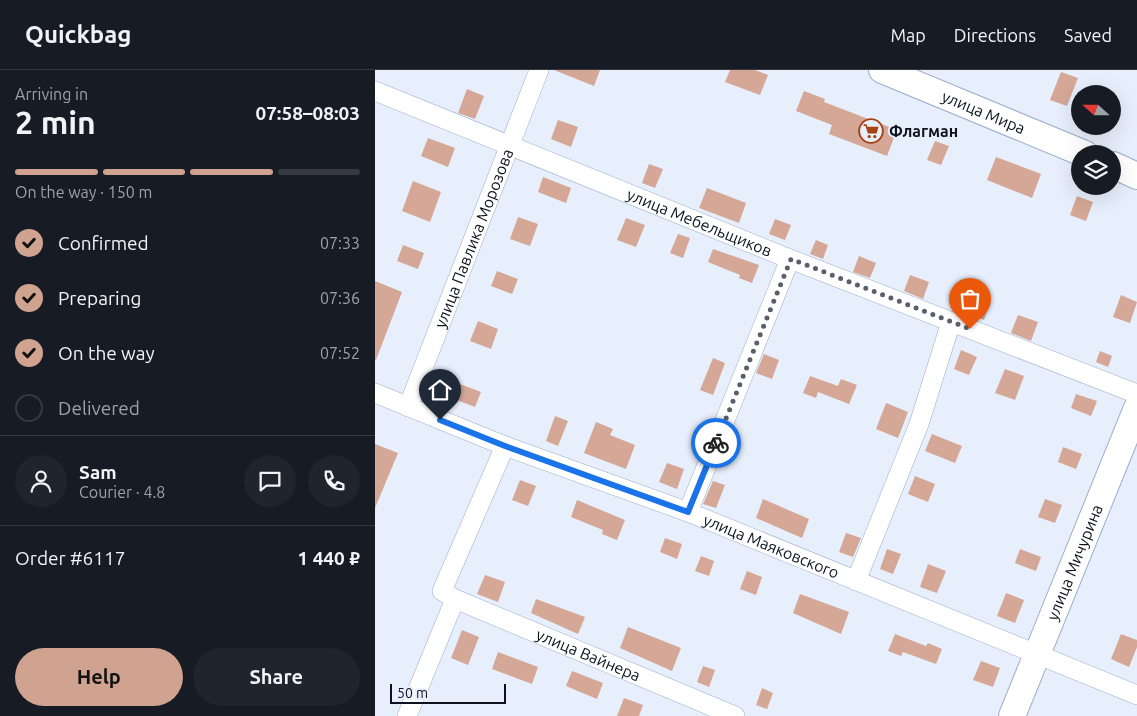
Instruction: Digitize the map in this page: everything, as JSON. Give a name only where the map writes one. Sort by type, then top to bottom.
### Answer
[{"type":"street","name":"улица Павлика Морозова","points":[[408,407],[539,70]]},
{"type":"street","name":"улица Мира","points":[[882,70],[1071,148]]},
{"type":"street","name":"улица Мебельщиков","points":[[375,91],[791,259],[1137,394]]},
{"type":"street","points":[[1121,169],[1137,176]]},
{"type":"street","points":[[688,512],[791,259]]},
{"type":"street","points":[[856,581],[919,424],[951,322]]},
{"type":"street","name":"улица Маяковского","points":[[375,393],[505,446],[688,512],[1137,695]]},
{"type":"street","name":"улица Мичурина","points":[[1013,716],[1137,408]]},
{"type":"street","points":[[407,716],[448,595],[505,446]]},
{"type":"street","name":"улица Вайнера","points":[[448,595],[709,711],[735,716]]},
{"type":"building","points":[[554,70],[600,70],[594,86]]},
{"type":"building","points":[[730,70],[755,70],[768,75],[760,95],[725,82]]},
{"type":"building","points":[[1061,72],[1078,78],[1075,85],[1071,85],[1071,96],[1067,106],[1050,100]]},
{"type":"building","points":[[467,89],[484,96],[475,119],[458,113]]},
{"type":"building","points":[[804,91],[825,99],[824,102],[897,130],[887,156],[829,134],[832,125],[796,111]]},
{"type":"building","points":[[558,120],[578,127],[571,147],[551,139]]},
{"type":"building","points":[[428,138],[455,148],[448,167],[421,156]]},
{"type":"building","points":[[935,141],[949,146],[941,165],[927,160]]},
{"type":"building","points":[[996,157],[1041,174],[1032,198],[987,180]]},
{"type":"building","points":[[649,164],[663,169],[655,188],[642,183]]},
{"type":"building","points":[[543,177],[571,188],[566,203],[538,192]]},
{"type":"building","points":[[413,181],[441,192],[430,222],[402,211]]},
{"type":"building","points":[[707,188],[746,203],[739,223],[699,208]]},
{"type":"building","points":[[1077,196],[1093,202],[1086,221],[1070,215]]},
{"type":"building","points":[[518,217],[538,224],[530,246],[510,239]]},
{"type":"building","points":[[626,218],[645,225],[636,247],[617,240]]},
{"type":"building","points":[[775,219],[791,225],[785,240],[769,234]]},
{"type":"building","points":[[678,234],[690,238],[683,258],[670,253]]},
{"type":"building","points":[[816,240],[828,245],[823,259],[810,254]]},
{"type":"building","points":[[403,245],[424,253],[418,269],[397,261]]},
{"type":"building","points":[[713,249],[759,265],[752,283],[739,278],[740,275],[708,262]]},
{"type":"building","points":[[859,256],[876,263],[870,278],[853,272]]},
{"type":"building","points":[[497,271],[518,279],[512,294],[491,286]]},
{"type":"building","points":[[910,275],[929,282],[923,299],[904,291]]},
{"type":"building","points":[[375,281],[402,292],[376,360],[375,360]]},
{"type":"building","points":[[1121,295],[1137,302],[1130,323],[1113,317]]},
{"type":"building","points":[[959,296],[988,308],[984,320],[954,308]]},
{"type":"building","points":[[1018,315],[1038,322],[1031,341],[1011,333]]},
{"type":"building","points":[[478,321],[498,329],[491,349],[470,341]]},
{"type":"building","points":[[961,350],[977,357],[969,375],[954,369]]},
{"type":"building","points":[[1100,351],[1112,356],[1108,367],[1096,362]]},
{"type":"building","points":[[764,354],[779,360],[772,379],[756,373]]},
{"type":"building","points":[[713,358],[725,363],[713,395],[700,390]]},
{"type":"building","points":[[1005,369],[1024,376],[1015,400],[995,393]]},
{"type":"building","points":[[810,376],[838,386],[841,379],[857,385],[849,404],[818,392],[816,398],[803,393]]},
{"type":"building","points":[[452,381],[481,392],[475,407],[446,396]]},
{"type":"building","points":[[1076,394],[1097,401],[1091,416],[1071,408]]},
{"type":"building","points":[[886,403],[908,412],[898,438],[876,429]]},
{"type":"building","points":[[555,416],[568,421],[558,446],[546,441]]},
{"type":"building","points":[[596,422],[613,429],[610,435],[635,445],[626,469],[584,453]]},
{"type":"building","points":[[932,434],[962,446],[955,463],[925,451]]},
{"type":"building","points":[[375,444],[398,453],[375,508]]},
{"type":"building","points":[[1063,447],[1082,454],[1076,469],[1058,462]]},
{"type":"building","points":[[667,463],[684,469],[677,489],[659,482]]},
{"type":"building","points":[[915,476],[935,484],[928,502],[908,494]]},
{"type":"building","points":[[520,480],[536,486],[528,506],[512,500]]},
{"type":"building","points":[[713,481],[725,485],[716,508],[703,504]]},
{"type":"building","points":[[763,499],[809,519],[802,538],[756,518]]},
{"type":"building","points":[[1045,499],[1062,505],[1055,523],[1038,517]]},
{"type":"building","points":[[577,500],[625,520],[617,540],[602,534],[603,530],[571,517]]},
{"type":"building","points":[[846,533],[861,538],[853,557],[839,552]]},
{"type":"building","points":[[665,538],[682,544],[677,559],[660,552]]},
{"type":"building","points":[[887,549],[901,554],[893,574],[880,569]]},
{"type":"building","points":[[1020,549],[1041,557],[1036,571],[1015,563]]},
{"type":"building","points":[[701,556],[714,561],[709,576],[695,571]]},
{"type":"building","points":[[928,564],[946,571],[937,593],[920,587]]},
{"type":"building","points":[[747,571],[762,577],[756,595],[740,589]]},
{"type":"building","points":[[485,575],[505,582],[498,602],[477,594]]},
{"type":"building","points":[[1006,593],[1024,600],[1015,623],[997,616]]},
{"type":"building","points":[[800,594],[849,612],[841,634],[793,613]]},
{"type":"building","points":[[536,599],[585,617],[578,634],[531,613]]},
{"type":"building","points":[[628,627],[681,648],[672,671],[620,648]]},
{"type":"building","points":[[462,630],[479,637],[468,665],[451,658]]},
{"type":"building","points":[[895,634],[926,646],[928,643],[942,649],[936,664],[903,652],[901,656],[888,651]]},
{"type":"building","points":[[1121,634],[1137,640],[1137,647],[1129,667],[1111,659]]},
{"type":"building","points":[[498,652],[538,667],[532,684],[492,669]]},
{"type":"building","points":[[981,661],[1000,668],[993,687],[973,680]]},
{"type":"building","points":[[703,666],[715,670],[709,687],[697,682]]},
{"type":"building","points":[[572,671],[603,683],[597,699],[566,686]]},
{"type":"building","points":[[762,688],[773,693],[767,709],[756,705]]},
{"type":"building","points":[[624,698],[643,705],[639,716],[617,716]]},
{"type":"way so far","points":[[716,443],[791,259],[970,329]]},
{"type":"place","name":"Флагман","points":[[871,131]]},
{"type":"route","points":[[440,420],[505,446],[688,512],[716,443]]}]
